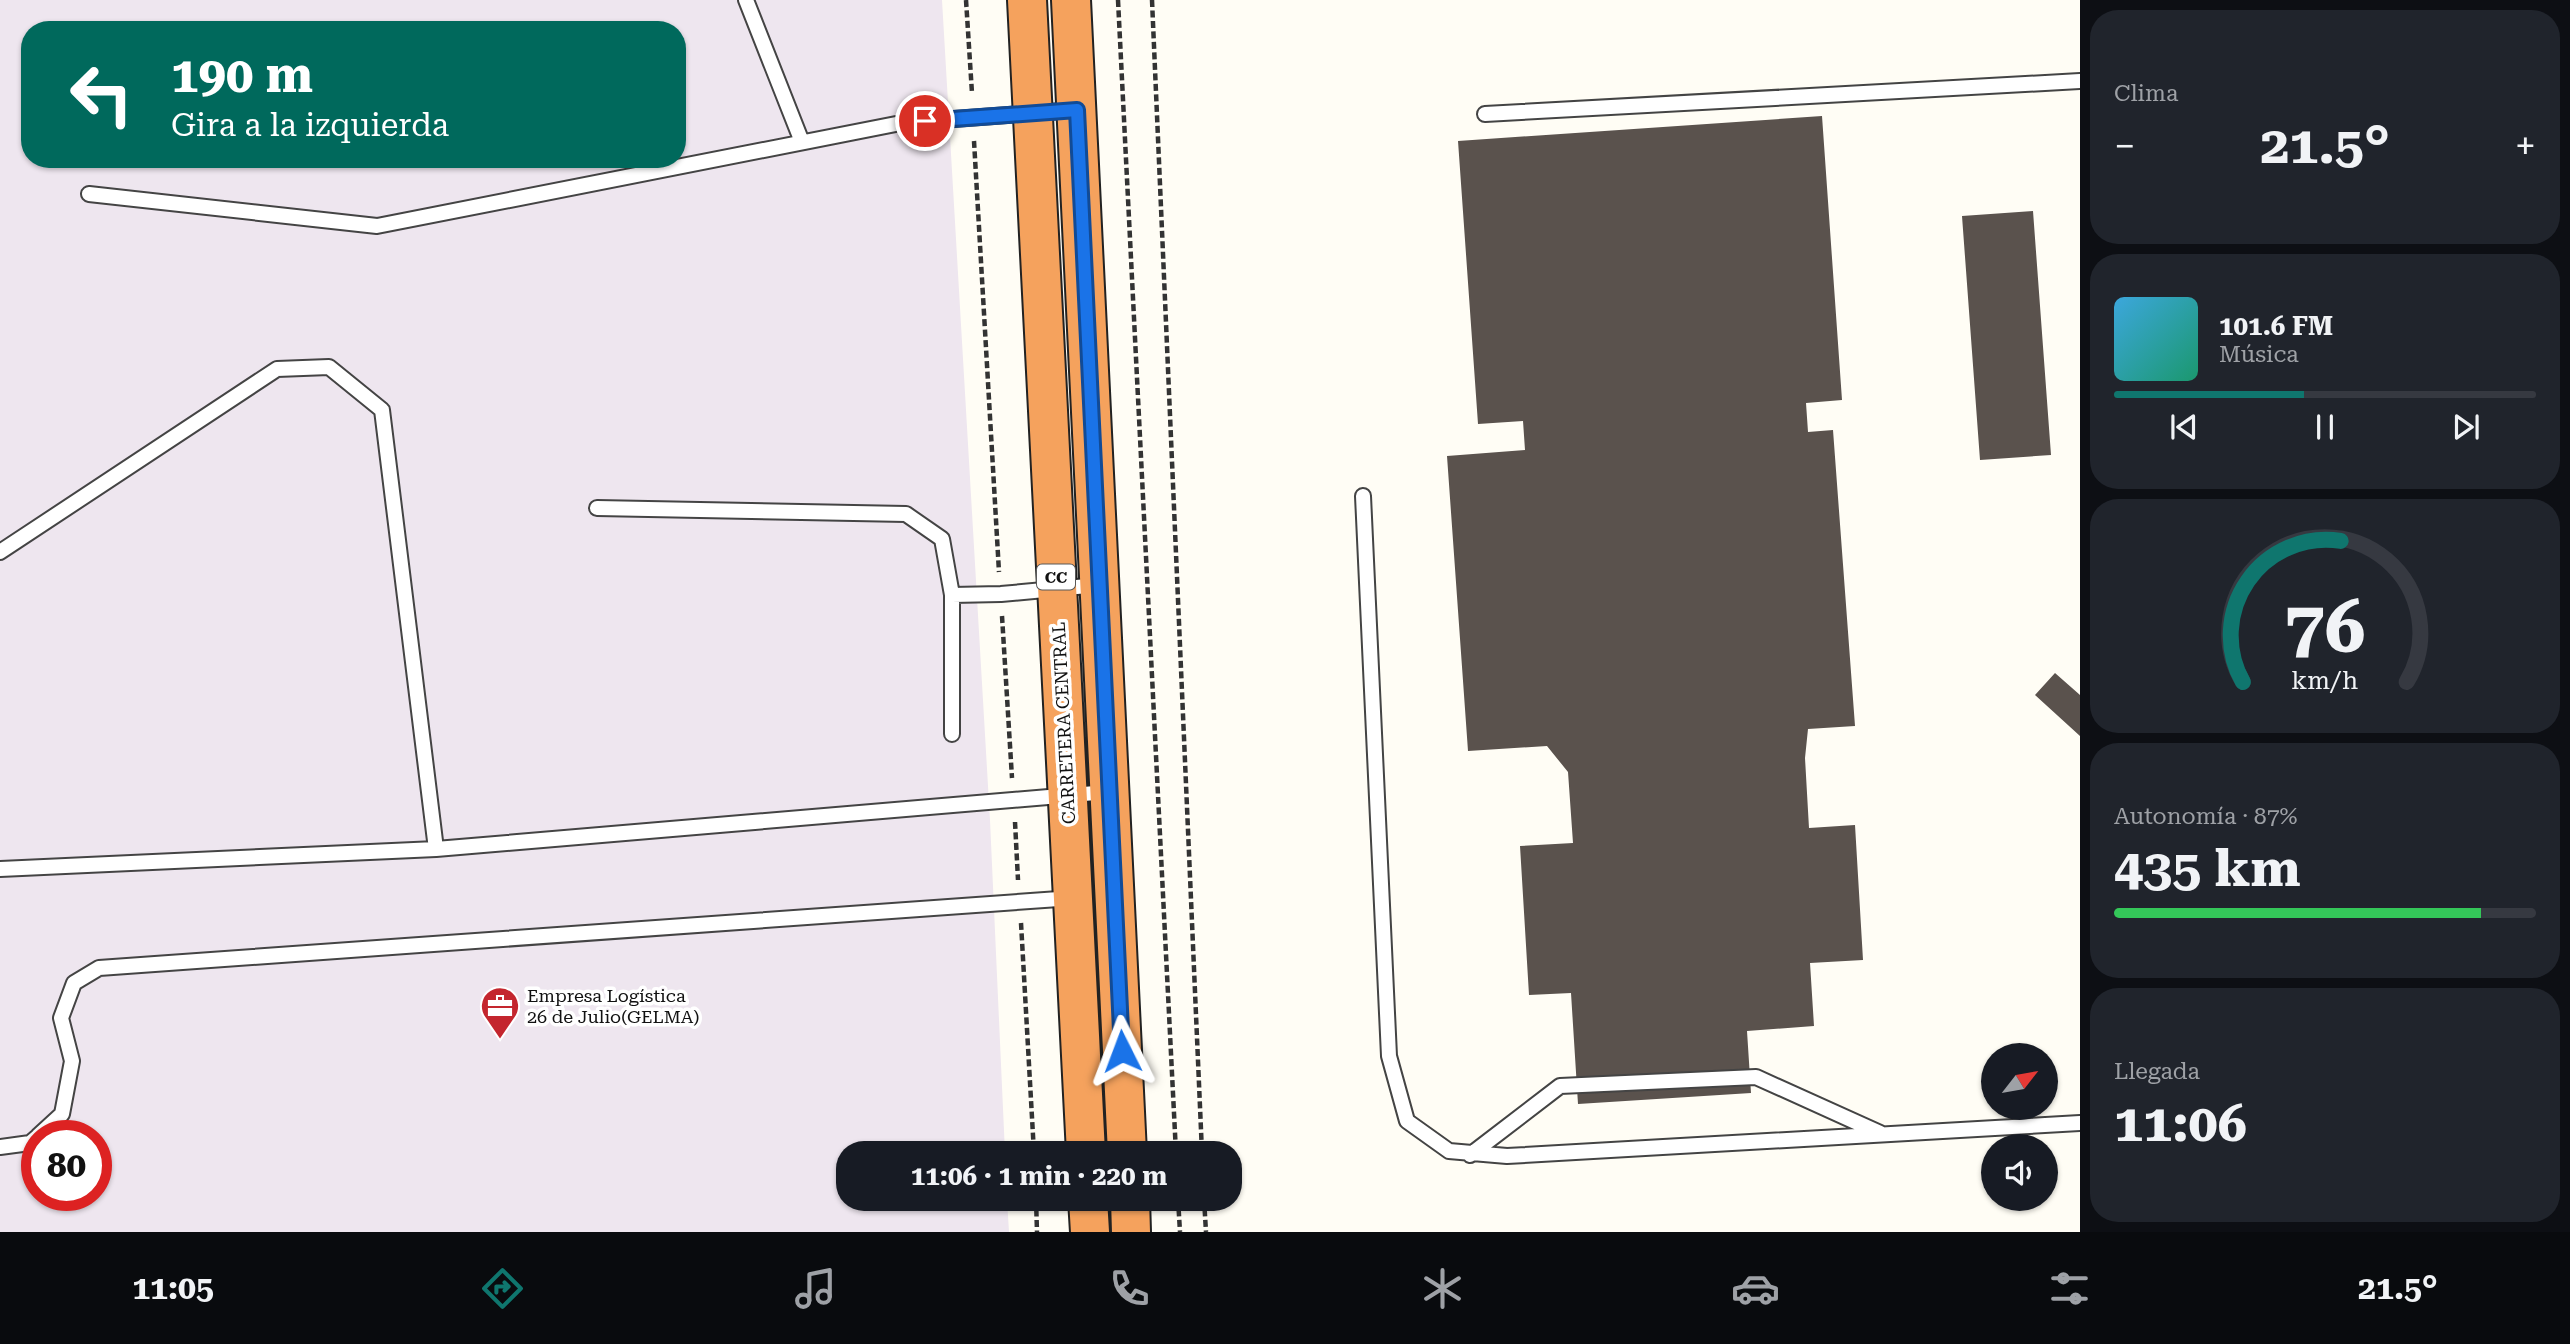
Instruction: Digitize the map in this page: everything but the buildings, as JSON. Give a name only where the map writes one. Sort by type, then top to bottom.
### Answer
[{"type":"highway","name":"CARRETERA CENTRAL","points":[[1027,0],[1067,796],[1092,897],[1125,1141]]},
{"type":"highway","name":"CARRETERA CENTRAL","points":[[1071,0],[1108,792],[1092,897],[1086,1141]]},
{"type":"highway","points":[[1089,1211],[1090,1232]]},
{"type":"highway","points":[[1130,1211],[1131,1232]]},
{"type":"lane","points":[[746,0],[802,142]]},
{"type":"lane","points":[[1485,114],[2080,81]]},
{"type":"lane","points":[[686,165],[901,123],[1077,110]]},
{"type":"lane","points":[[89,194],[377,226],[670,168]]},
{"type":"lane","points":[[0,552],[277,369],[330,367],[382,410],[436,849]]},
{"type":"lane","points":[[1363,496],[1389,1056],[1407,1121],[1449,1151],[1470,1155],[1507,1156],[2080,1123]]},
{"type":"lane","points":[[597,508],[906,514],[942,538],[952,595],[952,734]]},
{"type":"lane","points":[[952,595],[1099,585]]},
{"type":"lane","points":[[0,869],[436,849],[1108,792]]},
{"type":"lane","points":[[55,1120],[62,1114],[72,1061],[61,1018],[74,983],[99,968],[1092,897]]},
{"type":"lane","points":[[1470,1155],[1560,1086],[1756,1077],[1884,1135]]},
{"type":"lane","points":[[0,1147],[21,1144]]},
{"type":"path","points":[[1118,0],[1175,1141]]},
{"type":"path","points":[[1152,0],[1201,1141]]},
{"type":"path","points":[[1036,1211],[1037,1232]]},
{"type":"path","points":[[1179,1211],[1180,1232]]},
{"type":"path","points":[[1205,1211],[1206,1232]]},
{"type":"shaded area","points":[[0,0],[942,0],[990,820],[1004,1141],[836,1141],[836,1211],[1008,1211],[1009,1232],[0,1232]]},
{"type":"place","name":"Empresa Logística 26 de Julio(GELMA)","points":[[500,1040]]},
{"type":"route","points":[[925,121],[1077,110],[1122,1051]]}]
